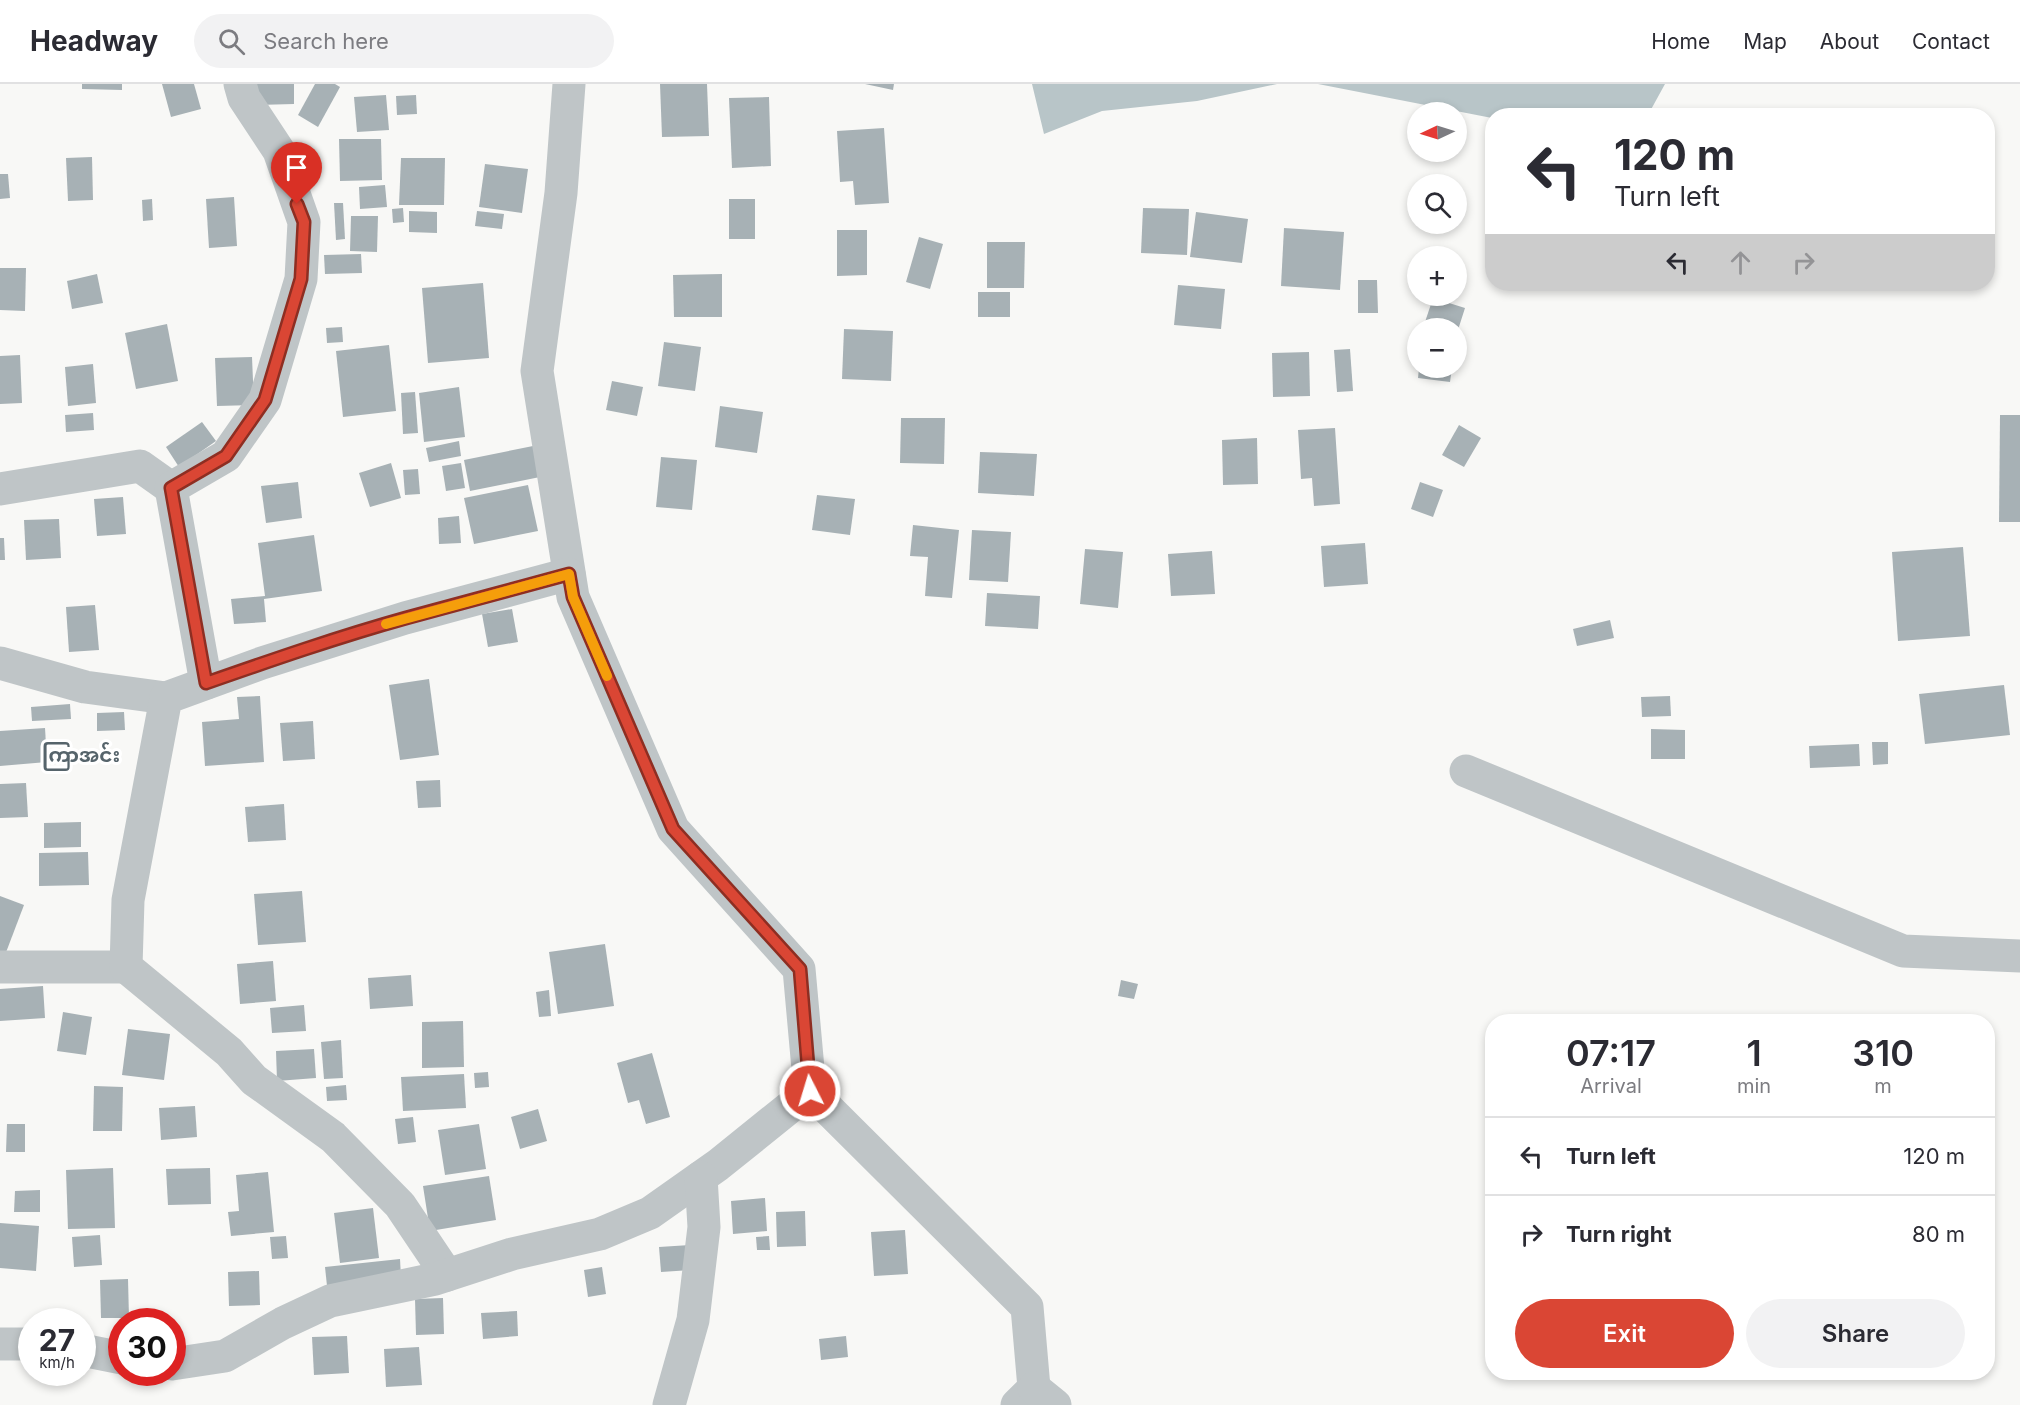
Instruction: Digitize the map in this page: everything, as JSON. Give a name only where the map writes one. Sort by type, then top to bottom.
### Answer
[{"type":"street","points":[[171,488],[226,456],[265,400],[301,279],[304,222],[279,151],[244,98],[240,84]]},
{"type":"street","points":[[569,84],[561,194],[537,371],[573,597],[673,829],[800,969],[810,1091],[1027,1308],[1035,1399]]},
{"type":"street","points":[[0,489],[140,466],[171,488],[206,683]]},
{"type":"street","points":[[0,663],[85,687],[166,698],[262,663],[405,618],[569,574]]},
{"type":"street","points":[[126,967],[128,900],[166,698]]},
{"type":"street","points":[[1466,771],[1902,951],[2020,956]]},
{"type":"street","points":[[0,967],[126,967],[229,1052],[254,1080],[333,1137],[400,1205],[447,1275]]},
{"type":"street","points":[[186,1362],[225,1356],[284,1323],[330,1301],[447,1275],[512,1254],[600,1234],[650,1213],[701,1178],[810,1091]]},
{"type":"street","points":[[669,1405],[693,1320],[704,1227],[701,1178]]},
{"type":"street","points":[[0,1344],[18,1344]]},
{"type":"shaded area","points":[[1032,84],[1277,84],[1197,101],[1102,111],[1044,134]]},
{"type":"shaded area","points":[[1318,84],[1665,84],[1652,108],[1485,108],[1485,117],[1467,113],[1467,102],[1410,102]]},
{"type":"building","points":[[82,84],[122,84],[122,90],[82,89]]},
{"type":"building","points":[[162,84],[194,84],[201,109],[171,117]]},
{"type":"building","points":[[256,84],[294,84],[294,104],[257,105]]},
{"type":"building","points":[[315,84],[335,84],[340,87],[318,127],[298,115]]},
{"type":"building","points":[[660,84],[707,84],[709,136],[662,137]]},
{"type":"building","points":[[865,84],[894,84],[893,90]]},
{"type":"building","points":[[386,95],[389,130],[357,132],[354,97]]},
{"type":"building","points":[[416,95],[417,114],[397,115],[396,96]]},
{"type":"building","points":[[769,97],[771,166],[732,168],[729,98]]},
{"type":"building","points":[[884,128],[889,203],[855,205],[853,181],[840,182],[837,131]]},
{"type":"building","points":[[339,139],[381,139],[382,180],[340,181]]},
{"type":"building","points":[[92,157],[93,200],[68,201],[66,158]]},
{"type":"building","points":[[401,158],[445,158],[444,205],[399,205]]},
{"type":"building","points":[[485,164],[528,169],[522,213],[479,207]]},
{"type":"building","points":[[0,174],[8,174],[10,198],[0,199]]},
{"type":"building","points":[[385,185],[387,207],[360,209],[359,187]]},
{"type":"building","points":[[234,197],[237,246],[209,248],[206,199]]},
{"type":"building","points":[[152,199],[153,220],[143,221],[142,200]]},
{"type":"building","points":[[729,199],[755,199],[755,239],[729,239]]},
{"type":"building","points":[[334,203],[343,203],[345,239],[336,240]]},
{"type":"building","points":[[403,208],[404,222],[393,223],[392,209]]},
{"type":"building","points":[[1143,208],[1189,209],[1187,255],[1141,253]]},
{"type":"building","points":[[409,211],[437,212],[437,233],[409,232]]},
{"type":"building","points":[[477,211],[504,214],[502,229],[475,226]]},
{"type":"building","points":[[1196,212],[1248,219],[1242,263],[1190,257]]},
{"type":"building","points":[[351,216],[378,216],[377,252],[350,251]]},
{"type":"building","points":[[1284,228],[1344,232],[1340,290],[1281,286]]},
{"type":"building","points":[[837,230],[867,230],[867,275],[837,276]]},
{"type":"building","points":[[919,237],[943,244],[930,289],[906,282]]},
{"type":"building","points":[[987,242],[1025,242],[1024,288],[987,288]]},
{"type":"building","points":[[361,254],[362,273],[325,274],[324,255]]},
{"type":"building","points":[[0,268],[26,268],[25,311],[0,310]]},
{"type":"building","points":[[97,274],[103,303],[72,309],[67,281]]},
{"type":"building","points":[[722,274],[722,317],[674,317],[673,275]]},
{"type":"building","points":[[1358,280],[1377,280],[1378,313],[1358,313]]},
{"type":"building","points":[[483,283],[489,358],[428,363],[422,288]]},
{"type":"building","points":[[1178,285],[1225,289],[1221,329],[1174,325]]},
{"type":"building","points":[[978,292],[1010,292],[1010,317],[978,317]]},
{"type":"building","points":[[1430,306],[1465,308],[1462,318],[1426,318]]},
{"type":"building","points":[[167,324],[178,381],[136,389],[125,333]]},
{"type":"building","points":[[342,327],[343,342],[327,343],[326,328]]},
{"type":"building","points":[[844,329],[893,331],[891,381],[842,379]]},
{"type":"building","points":[[664,342],[701,347],[695,391],[658,386]]},
{"type":"building","points":[[389,345],[396,411],[343,417],[336,351]]},
{"type":"building","points":[[1350,349],[1353,391],[1337,392],[1334,350]]},
{"type":"building","points":[[1309,352],[1310,396],[1273,397],[1272,353]]},
{"type":"building","points":[[20,355],[22,403],[0,404],[0,356]]},
{"type":"building","points":[[252,357],[254,405],[217,406],[215,358]]},
{"type":"building","points":[[93,364],[96,403],[68,406],[65,367]]},
{"type":"building","points":[[1418,378],[1451,378],[1450,382]]},
{"type":"building","points":[[612,381],[643,387],[637,416],[606,410]]},
{"type":"building","points":[[459,387],[465,437],[424,442],[419,393]]},
{"type":"building","points":[[415,392],[418,433],[403,434],[401,393]]},
{"type":"building","points":[[720,406],[763,412],[757,453],[715,447]]},
{"type":"building","points":[[93,413],[94,430],[66,432],[65,415]]},
{"type":"building","points":[[2000,415],[2020,415],[2020,522],[1999,522]]},
{"type":"building","points":[[901,418],[945,418],[944,464],[900,463]]},
{"type":"building","points":[[202,422],[216,441],[179,467],[166,447]]},
{"type":"building","points":[[1459,425],[1481,438],[1464,467],[1442,455]]},
{"type":"building","points":[[1335,428],[1340,504],[1314,506],[1312,478],[1301,479],[1298,430]]},
{"type":"building","points":[[1257,438],[1258,484],[1223,485],[1222,440]]},
{"type":"building","points":[[459,441],[461,456],[429,462],[426,448]]},
{"type":"building","points":[[533,446],[540,477],[470,491],[464,460]]},
{"type":"building","points":[[980,452],[1037,454],[1034,496],[978,493]]},
{"type":"building","points":[[661,457],[697,460],[692,510],[656,507]]},
{"type":"building","points":[[391,463],[401,498],[370,507],[359,473]]},
{"type":"building","points":[[461,463],[465,488],[446,491],[442,466]]},
{"type":"building","points":[[418,469],[420,494],[405,495],[403,470]]},
{"type":"building","points":[[298,482],[302,518],[266,523],[261,486]]},
{"type":"building","points":[[1420,482],[1443,490],[1433,517],[1411,509]]},
{"type":"building","points":[[528,485],[538,531],[474,544],[464,498]]},
{"type":"building","points":[[817,495],[855,499],[850,535],[812,530]]},
{"type":"building","points":[[123,497],[126,534],[97,536],[94,499]]},
{"type":"building","points":[[459,516],[461,543],[439,544],[438,518]]},
{"type":"building","points":[[59,519],[61,558],[26,560],[24,520]]},
{"type":"building","points":[[913,525],[959,530],[952,598],[925,596],[928,557],[910,556]]},
{"type":"building","points":[[972,530],[1011,532],[1008,582],[969,580]]},
{"type":"building","points":[[314,535],[322,591],[264,599],[266,622],[234,624],[231,599],[265,596],[258,543]]},
{"type":"building","points":[[0,538],[4,538],[5,560],[0,560]]},
{"type":"building","points":[[1365,543],[1368,584],[1324,587],[1321,546]]},
{"type":"building","points":[[1963,547],[1970,636],[1898,641],[1892,552]]},
{"type":"building","points":[[1085,549],[1123,552],[1118,608],[1080,604]]},
{"type":"building","points":[[1212,551],[1215,594],[1171,596],[1168,554]]},
{"type":"building","points":[[987,593],[1040,596],[1038,629],[985,626]]},
{"type":"building","points":[[95,605],[99,650],[69,652],[66,607]]},
{"type":"building","points":[[512,609],[518,642],[488,647],[482,614]]},
{"type":"building","points":[[1610,620],[1614,638],[1577,646],[1573,629]]},
{"type":"building","points":[[429,679],[439,755],[400,760],[389,685]]},
{"type":"building","points":[[2004,685],[2010,735],[1925,744],[1919,694]]},
{"type":"building","points":[[260,696],[264,762],[205,766],[202,722],[239,719],[237,697]]},
{"type":"building","points":[[1670,696],[1671,716],[1642,717],[1641,697]]},
{"type":"building","points":[[70,704],[71,719],[32,721],[31,707]]},
{"type":"building","points":[[124,712],[125,730],[97,731],[97,713]]},
{"type":"building","points":[[313,721],[315,759],[283,761],[280,723]]},
{"type":"building","points":[[45,728],[47,762],[0,766],[0,731]]},
{"type":"building","points":[[1651,729],[1685,730],[1685,759],[1651,759]]},
{"type":"building","points":[[1872,742],[1888,742],[1888,764],[1873,765]]},
{"type":"building","points":[[1859,744],[1860,766],[1810,768],[1809,746]]},
{"type":"building","points":[[440,780],[441,807],[418,808],[416,781]]},
{"type":"building","points":[[26,783],[28,817],[0,818],[0,784]]},
{"type":"building","points":[[284,804],[286,840],[248,842],[245,807]]},
{"type":"building","points":[[81,822],[81,847],[44,848],[44,823]]},
{"type":"building","points":[[88,852],[89,885],[39,886],[39,853]]},
{"type":"building","points":[[302,891],[306,942],[258,945],[254,894]]},
{"type":"building","points":[[0,896],[24,905],[5,955],[0,953]]},
{"type":"building","points":[[605,944],[614,1006],[558,1014],[549,952]]},
{"type":"building","points":[[273,961],[276,1001],[240,1004],[237,964]]},
{"type":"building","points":[[411,975],[413,1006],[370,1009],[368,978]]},
{"type":"building","points":[[1121,980],[1138,984],[1134,999],[1118,996]]},
{"type":"building","points":[[43,986],[45,1018],[0,1021],[0,989]]},
{"type":"building","points":[[549,990],[551,1016],[539,1017],[536,992]]},
{"type":"building","points":[[304,1005],[306,1031],[272,1033],[270,1008]]},
{"type":"building","points":[[63,1012],[92,1017],[86,1055],[57,1051]]},
{"type":"building","points":[[463,1021],[464,1067],[422,1068],[422,1022]]},
{"type":"building","points":[[128,1029],[170,1034],[164,1080],[122,1075]]},
{"type":"building","points":[[341,1040],[343,1078],[324,1079],[321,1042]]},
{"type":"building","points":[[314,1049],[316,1078],[277,1081],[276,1051]]},
{"type":"building","points":[[652,1053],[670,1117],[646,1124],[639,1100],[628,1103],[617,1063]]},
{"type":"building","points":[[488,1072],[489,1087],[475,1088],[474,1073]]},
{"type":"building","points":[[464,1074],[466,1108],[403,1111],[401,1077]]},
{"type":"building","points":[[346,1085],[347,1100],[327,1101],[326,1087]]},
{"type":"building","points":[[94,1086],[123,1087],[122,1131],[93,1131]]},
{"type":"building","points":[[195,1106],[197,1137],[161,1140],[159,1108]]},
{"type":"building","points":[[538,1109],[547,1141],[520,1149],[511,1117]]},
{"type":"building","points":[[413,1117],[416,1142],[398,1144],[395,1119]]},
{"type":"building","points":[[7,1124],[25,1124],[25,1152],[6,1152]]},
{"type":"building","points":[[479,1124],[486,1169],[445,1175],[438,1130]]},
{"type":"building","points":[[113,1168],[115,1228],[68,1229],[66,1170]]},
{"type":"building","points":[[210,1168],[211,1204],[168,1205],[166,1169]]},
{"type":"building","points":[[268,1172],[274,1232],[231,1236],[228,1212],[239,1211],[236,1175]]},
{"type":"building","points":[[489,1176],[496,1220],[430,1231],[423,1186]]},
{"type":"building","points":[[40,1190],[40,1212],[14,1212],[15,1191]]},
{"type":"building","points":[[765,1198],[767,1231],[733,1234],[731,1201]]},
{"type":"building","points":[[373,1208],[379,1258],[340,1263],[334,1213]]},
{"type":"building","points":[[805,1211],[806,1246],[777,1247],[776,1212]]},
{"type":"building","points":[[0,1223],[39,1226],[36,1271],[0,1268]]},
{"type":"building","points":[[905,1230],[908,1274],[874,1276],[871,1232]]},
{"type":"building","points":[[100,1235],[102,1265],[74,1267],[72,1237]]},
{"type":"building","points":[[286,1236],[288,1258],[272,1259],[270,1237]]},
{"type":"building","points":[[769,1236],[770,1250],[757,1250],[756,1237]]},
{"type":"building","points":[[690,1245],[691,1270],[661,1272],[659,1247]]},
{"type":"building","points":[[400,1259],[401,1277],[327,1286],[325,1267]]},
{"type":"building","points":[[602,1267],[606,1294],[588,1297],[584,1270]]},
{"type":"building","points":[[259,1271],[260,1305],[229,1306],[228,1272]]},
{"type":"building","points":[[128,1279],[129,1308],[108,1308],[108,1318],[101,1318],[100,1280]]},
{"type":"building","points":[[443,1298],[444,1334],[416,1335],[415,1299]]},
{"type":"building","points":[[517,1311],[518,1336],[483,1339],[481,1313]]},
{"type":"building","points":[[347,1336],[349,1373],[314,1375],[312,1337]]},
{"type":"building","points":[[846,1336],[848,1357],[821,1360],[819,1339]]},
{"type":"building","points":[[419,1347],[422,1385],[386,1387],[384,1349]]},
{"type":"slow traffic","points":[[386,624],[569,574],[573,597],[607,676]]},
{"type":"district","name":"ကြာအင်း","points":[[81,755]]},
{"type":"route","points":[[297,204],[304,222],[301,279],[265,400],[226,456],[171,488],[206,683],[405,618],[569,574],[573,597],[673,829],[800,969],[810,1091]]}]
